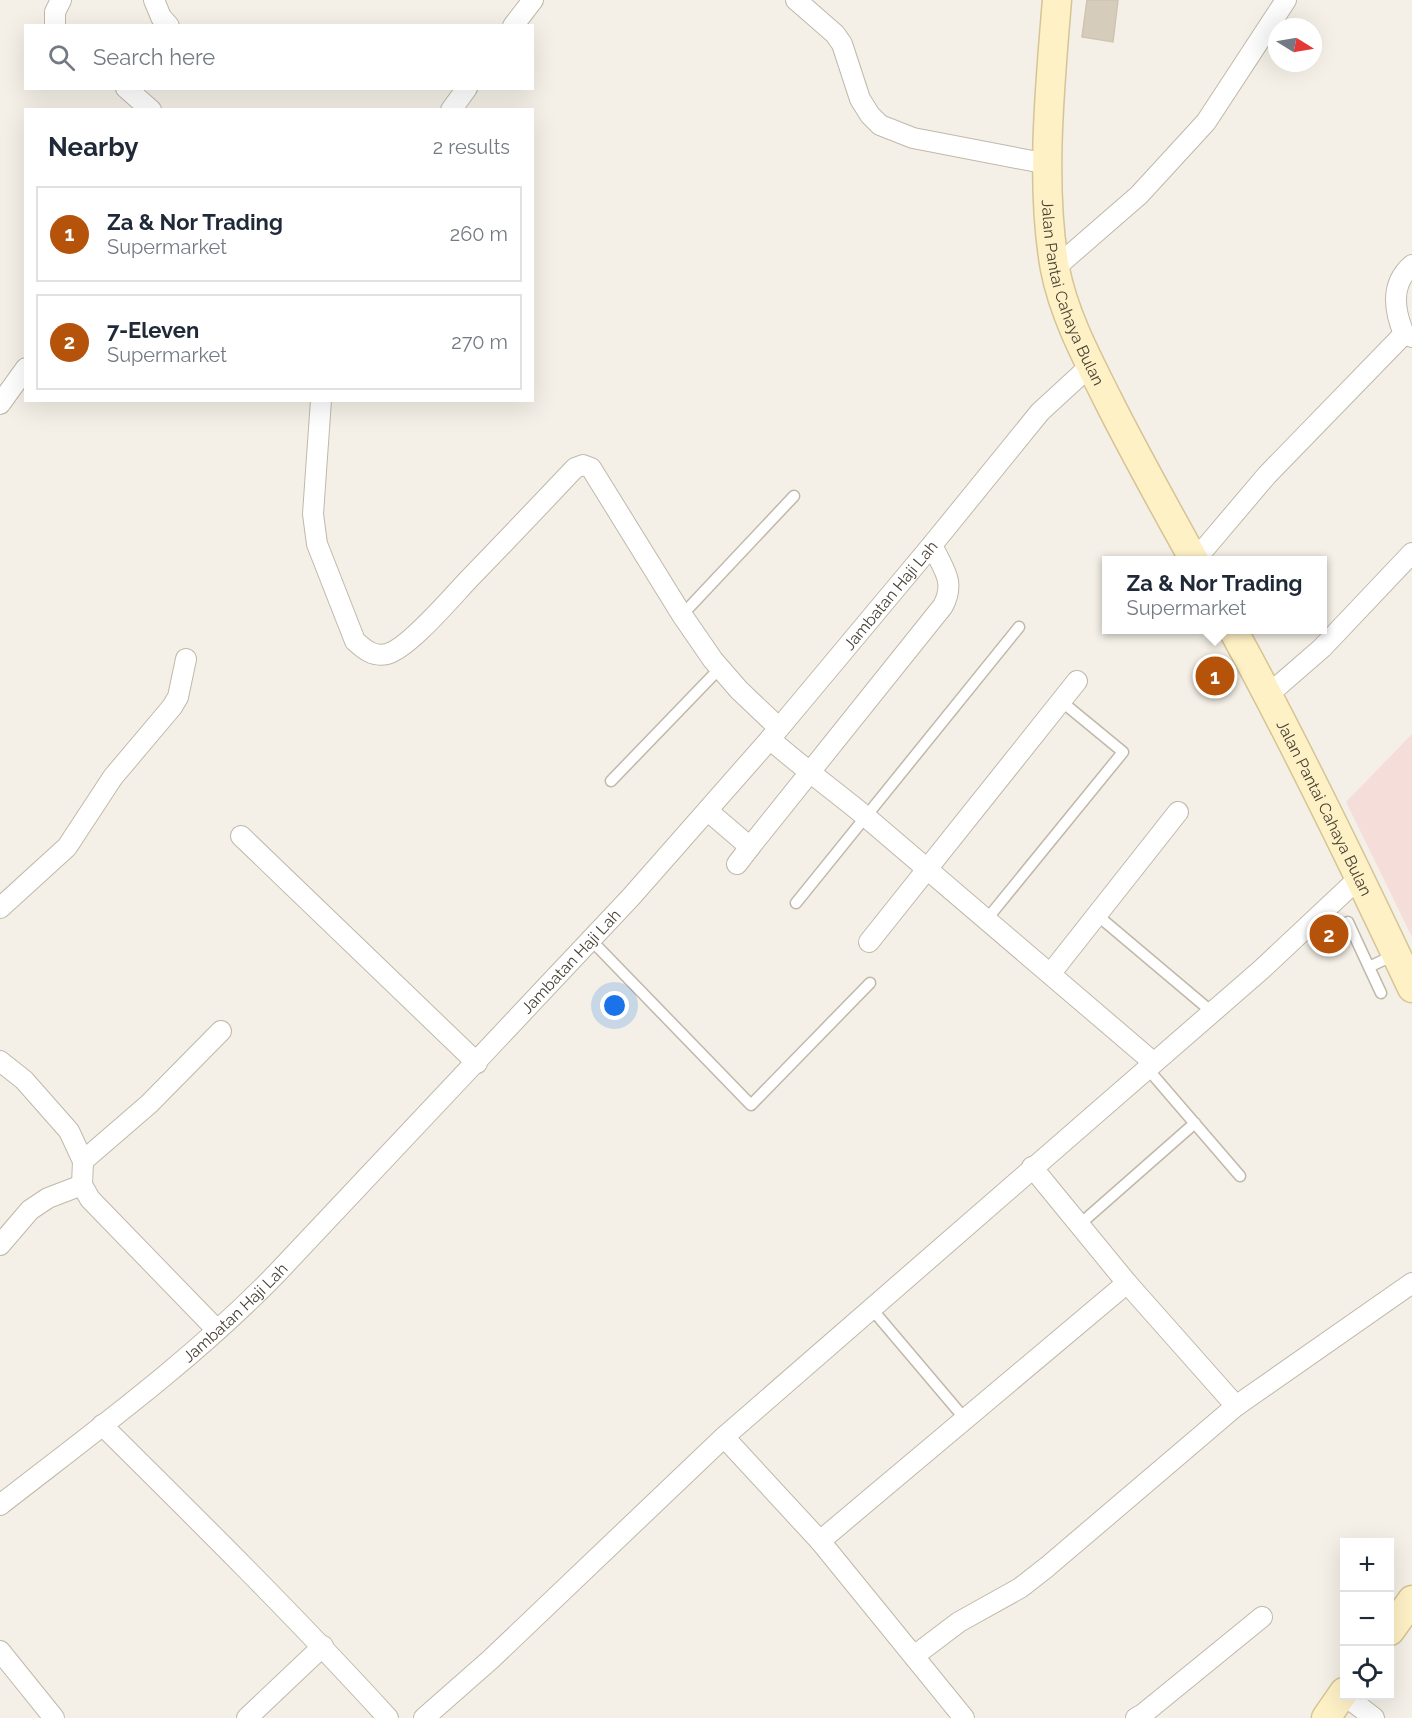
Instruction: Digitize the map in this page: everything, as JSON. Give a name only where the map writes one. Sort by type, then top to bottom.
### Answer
[{"type":"street","points":[[55,24],[55,12],[61,0]]},
{"type":"street","points":[[154,0],[161,17],[167,24]]},
{"type":"street","points":[[515,24],[533,0]]},
{"type":"street","points":[[796,0],[835,34],[842,44],[860,99],[880,126],[913,138],[1048,164]]},
{"type":"street","name":"Jalan Pantai Cahaya Bulan","points":[[1057,0],[1048,164],[1055,268],[1064,304],[1090,366],[1192,556]]},
{"type":"street","points":[[1055,268],[1139,195],[1206,122],[1286,0]]},
{"type":"street","points":[[128,90],[149,108]]},
{"type":"street","points":[[452,108],[466,90]]},
{"type":"street","points":[[1199,556],[1268,474],[1408,336],[1396,315],[1396,291],[1404,273],[1412,265]]},
{"type":"street","name":"Jambatan Haji Lah","points":[[0,1505],[185,1359],[278,1272],[477,1063],[708,811],[932,545],[1040,412],[1090,366]]},
{"type":"street","points":[[0,404],[24,371]]},
{"type":"street","points":[[321,402],[313,514],[317,544],[355,641],[366,652],[389,653],[405,643],[435,615],[575,468],[583,465],[591,468],[682,615],[720,668],[774,734],[811,773],[1051,973],[1150,1065]]},
{"type":"street","points":[[737,864],[943,606],[948,596],[950,583],[932,545]]},
{"type":"street","points":[[1269,694],[1322,648],[1412,553]]},
{"type":"street","name":"Jalan Pantai Cahaya Bulan","points":[[1235,634],[1269,694],[1412,988]]},
{"type":"street","points":[[0,908],[68,847],[113,777],[172,707],[178,697],[186,659]]},
{"type":"street","points":[[869,942],[1077,681]]},
{"type":"street","points":[[708,811],[750,847]]},
{"type":"street","points":[[1051,973],[1178,812]]},
{"type":"street","points":[[241,836],[477,1063]]},
{"type":"street","points":[[424,1718],[489,1660],[724,1437],[1262,969],[1360,877]]},
{"type":"street","points":[[83,1161],[149,1104],[221,1031]]},
{"type":"street","points":[[0,1061],[24,1080],[69,1131],[83,1161],[82,1185],[90,1199],[217,1330]]},
{"type":"street","points":[[1032,1167],[1127,1283],[1236,1406]]},
{"type":"street","points":[[0,1245],[30,1210],[48,1198],[82,1185]]},
{"type":"street","points":[[820,1541],[1127,1283]]},
{"type":"street","points":[[914,1656],[959,1622],[1020,1588],[1236,1406],[1412,1283]]},
{"type":"street","points":[[102,1425],[323,1646],[388,1718]]},
{"type":"street","points":[[724,1437],[820,1541],[964,1718]]},
{"type":"street","points":[[1394,1624],[1412,1600]]},
{"type":"street","points":[[1136,1718],[1262,1617]]},
{"type":"street","points":[[247,1718],[323,1646]]},
{"type":"street","points":[[0,1650],[54,1718]]},
{"type":"street","points":[[1326,1718],[1340,1699]]},
{"type":"street","points":[[1352,1700],[1374,1718]]},
{"type":"lane","points":[[682,615],[794,496]]},
{"type":"lane","points":[[796,903],[1019,627]]},
{"type":"lane","points":[[611,781],[720,668]]},
{"type":"lane","points":[[987,919],[1123,752],[1061,701]]},
{"type":"lane","points":[[1097,915],[1212,1012]]},
{"type":"lane","points":[[1348,922],[1381,993]]},
{"type":"lane","points":[[591,940],[751,1105],[870,982]]},
{"type":"lane","points":[[1369,967],[1396,954]]},
{"type":"lane","points":[[1150,1065],[1240,1176]]},
{"type":"lane","points":[[1079,1225],[1195,1123]]},
{"type":"lane","points":[[871,1308],[965,1419]]},
{"type":"shaded area","points":[[1412,734],[1412,937],[1346,802]]},
{"type":"building","points":[[1087,0],[1118,0],[1113,42],[1082,37]]},
{"type":"place","name":"Za & Nor Trading","points":[[1215,676]]},
{"type":"place","name":"7-Eleven","points":[[1329,934]]}]
